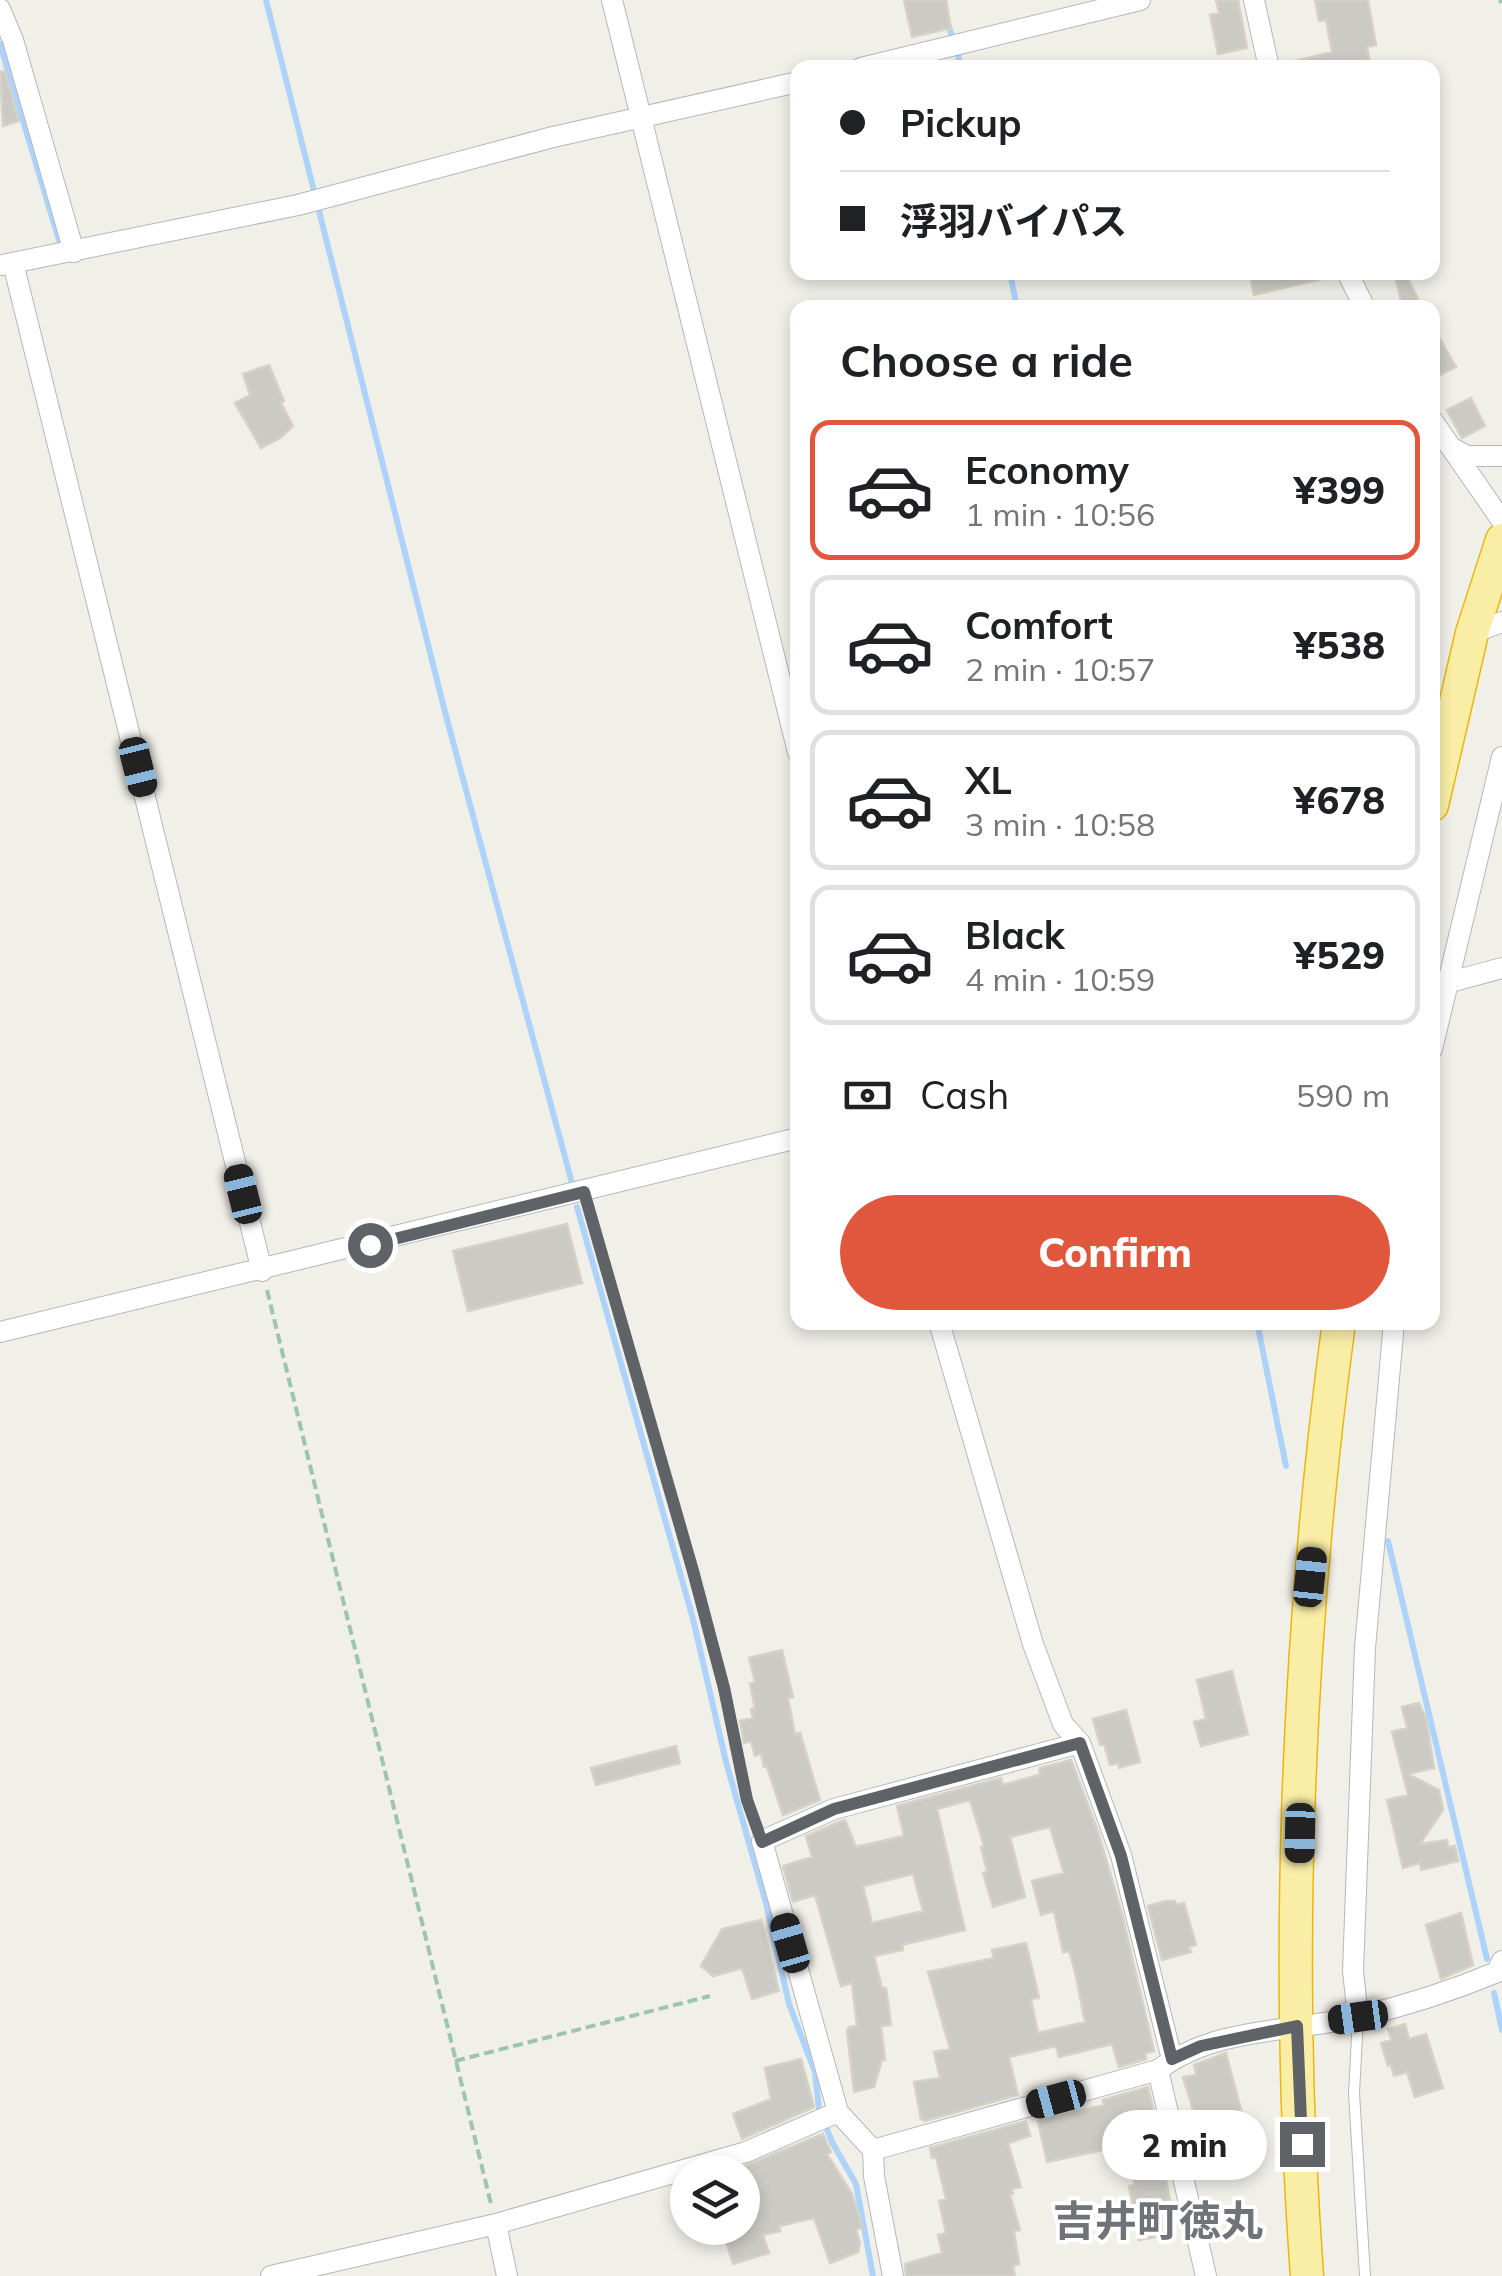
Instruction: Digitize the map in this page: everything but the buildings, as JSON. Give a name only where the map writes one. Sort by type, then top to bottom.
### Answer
[{"type":"highway","points":[[1440,780],[1487,628],[1502,540]]},
{"type":"highway","points":[[1308,2276],[1297,2026],[1300,1794],[1310,1577],[1338,1330]]},
{"type":"street","points":[[612,0],[790,719]]},
{"type":"street","points":[[894,60],[1140,0]]},
{"type":"street","points":[[1254,0],[1268,60]]},
{"type":"street","points":[[0,10],[14,40],[74,252]]},
{"type":"street","points":[[262,1271],[6,264],[298,205],[553,137],[790,84]]},
{"type":"street","points":[[1440,432],[1502,521]]},
{"type":"street","points":[[1450,447],[1467,456],[1502,456]]},
{"type":"street","points":[[1440,985],[1502,756]]},
{"type":"street","points":[[1440,985],[1502,968]]},
{"type":"street","points":[[0,1332],[790,1140]]},
{"type":"street","points":[[941,1330],[1032,1644],[1063,1724],[1080,1743],[1121,1856],[1206,2276]]},
{"type":"street","points":[[1358,2017],[1353,1972],[1365,1648],[1393,1330]]},
{"type":"street","points":[[893,2276],[874,2176],[873,2150],[833,2114],[762,1842],[834,1809],[1080,1743]]},
{"type":"street","points":[[873,2150],[1165,2064],[1201,2046],[1358,2017],[1498,1972],[1502,1961]]},
{"type":"street","points":[[272,2276],[496,2224],[746,2152],[833,2114]]},
{"type":"street","points":[[496,2224],[507,2276]]},
{"type":"lane","points":[[584,1192],[693,1571],[724,1688],[747,1800],[762,1842]]},
{"type":"lane","points":[[1358,2017],[1354,2093],[1365,2276]]},
{"type":"path","points":[[262,1271],[496,2224]]},
{"type":"path","points":[[456,2060],[710,1996]]},
{"type":"waterway","points":[[266,0],[445,712],[572,1183]]},
{"type":"waterway","points":[[947,21],[959,60]]},
{"type":"waterway","points":[[0,44],[61,247]]},
{"type":"waterway","points":[[1012,280],[1015,300]]},
{"type":"waterway","points":[[577,1207],[693,1619],[789,2004],[815,2072],[819,2109],[856,2184],[873,2276]]},
{"type":"waterway","points":[[1259,1330],[1286,1466]]},
{"type":"waterway","points":[[1388,1541],[1487,1959]]},
{"type":"waterway","points":[[1494,1993],[1502,2030]]},
{"type":"district","name":"吉井町徳丸","points":[[1158,2221]]},
{"type":"route","points":[[370,1245],[584,1192],[693,1571],[724,1688],[747,1800],[762,1842],[834,1809],[1080,1743],[1121,1856],[1172,2059],[1201,2046],[1297,2026],[1302,2144]]}]
